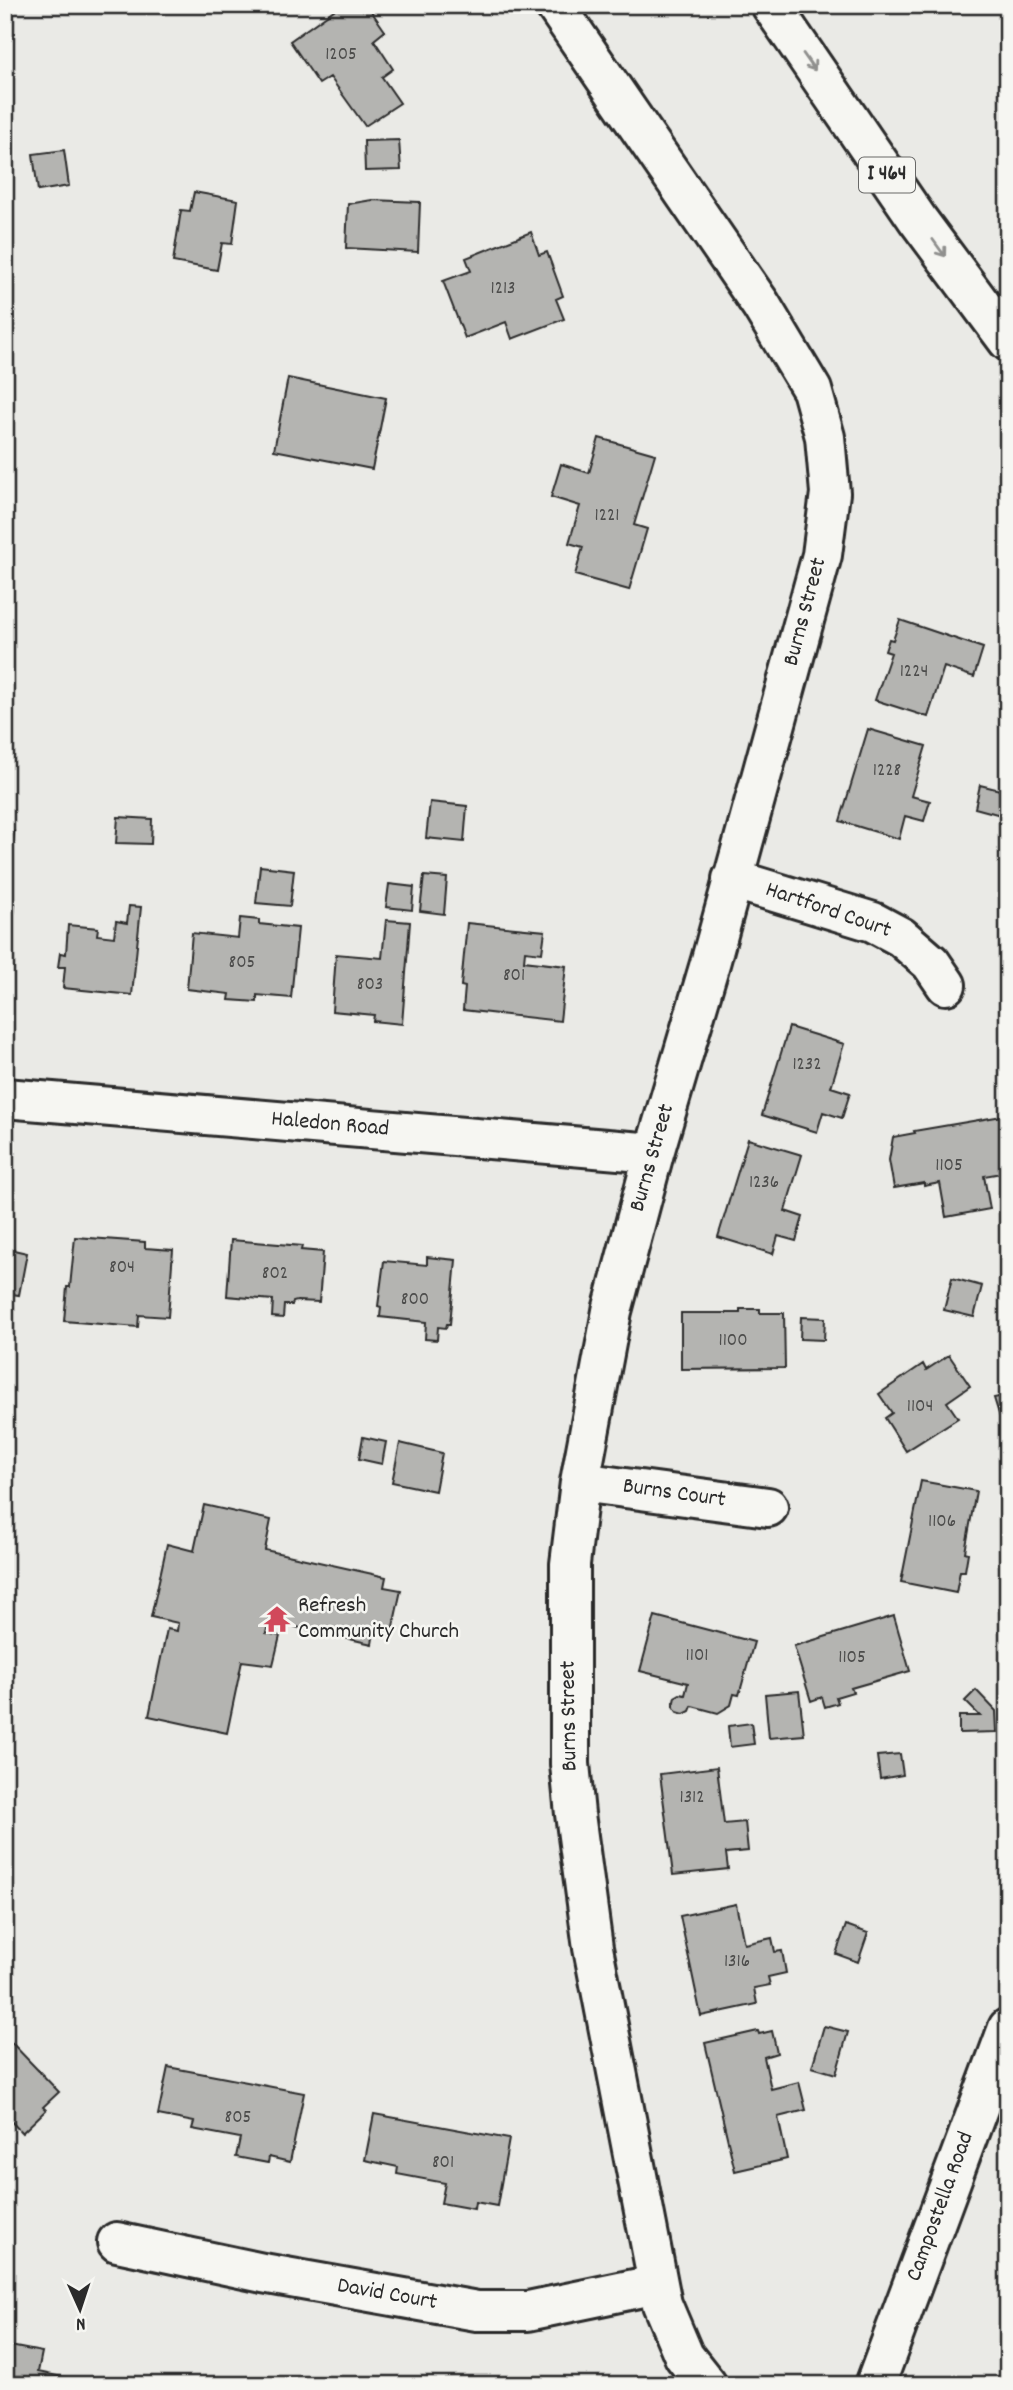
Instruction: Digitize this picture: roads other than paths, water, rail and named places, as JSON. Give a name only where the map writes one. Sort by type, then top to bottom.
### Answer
[{"type":"main road","name":"Burns Street","points":[[555,5],[761,305],[812,390],[825,437],[830,493],[822,555],[612,1311],[580,1482],[570,1564],[570,1764],[593,1948],[662,2304],[684,2356],[706,2385]]},
{"type":"main road","name":"I 464","points":[[771,5],[918,220],[1008,341]]},
{"type":"main road","name":"Hartford Court","points":[[732,879],[873,922],[901,937],[931,963],[946,985]]},
{"type":"main road","name":"Haledon Road","points":[[5,1098],[654,1153]]},
{"type":"main road","name":"Burns Court","points":[[580,1482],[768,1507]]},
{"type":"main road","name":"Campostella Road","points":[[874,2385],[1008,2028]]},
{"type":"main road","name":"David Court","points":[[117,2242],[263,2273],[477,2311],[528,2311],[658,2284]]},
{"type":"place","name":"Refresh Community Church","points":[[277,1619]]}]
